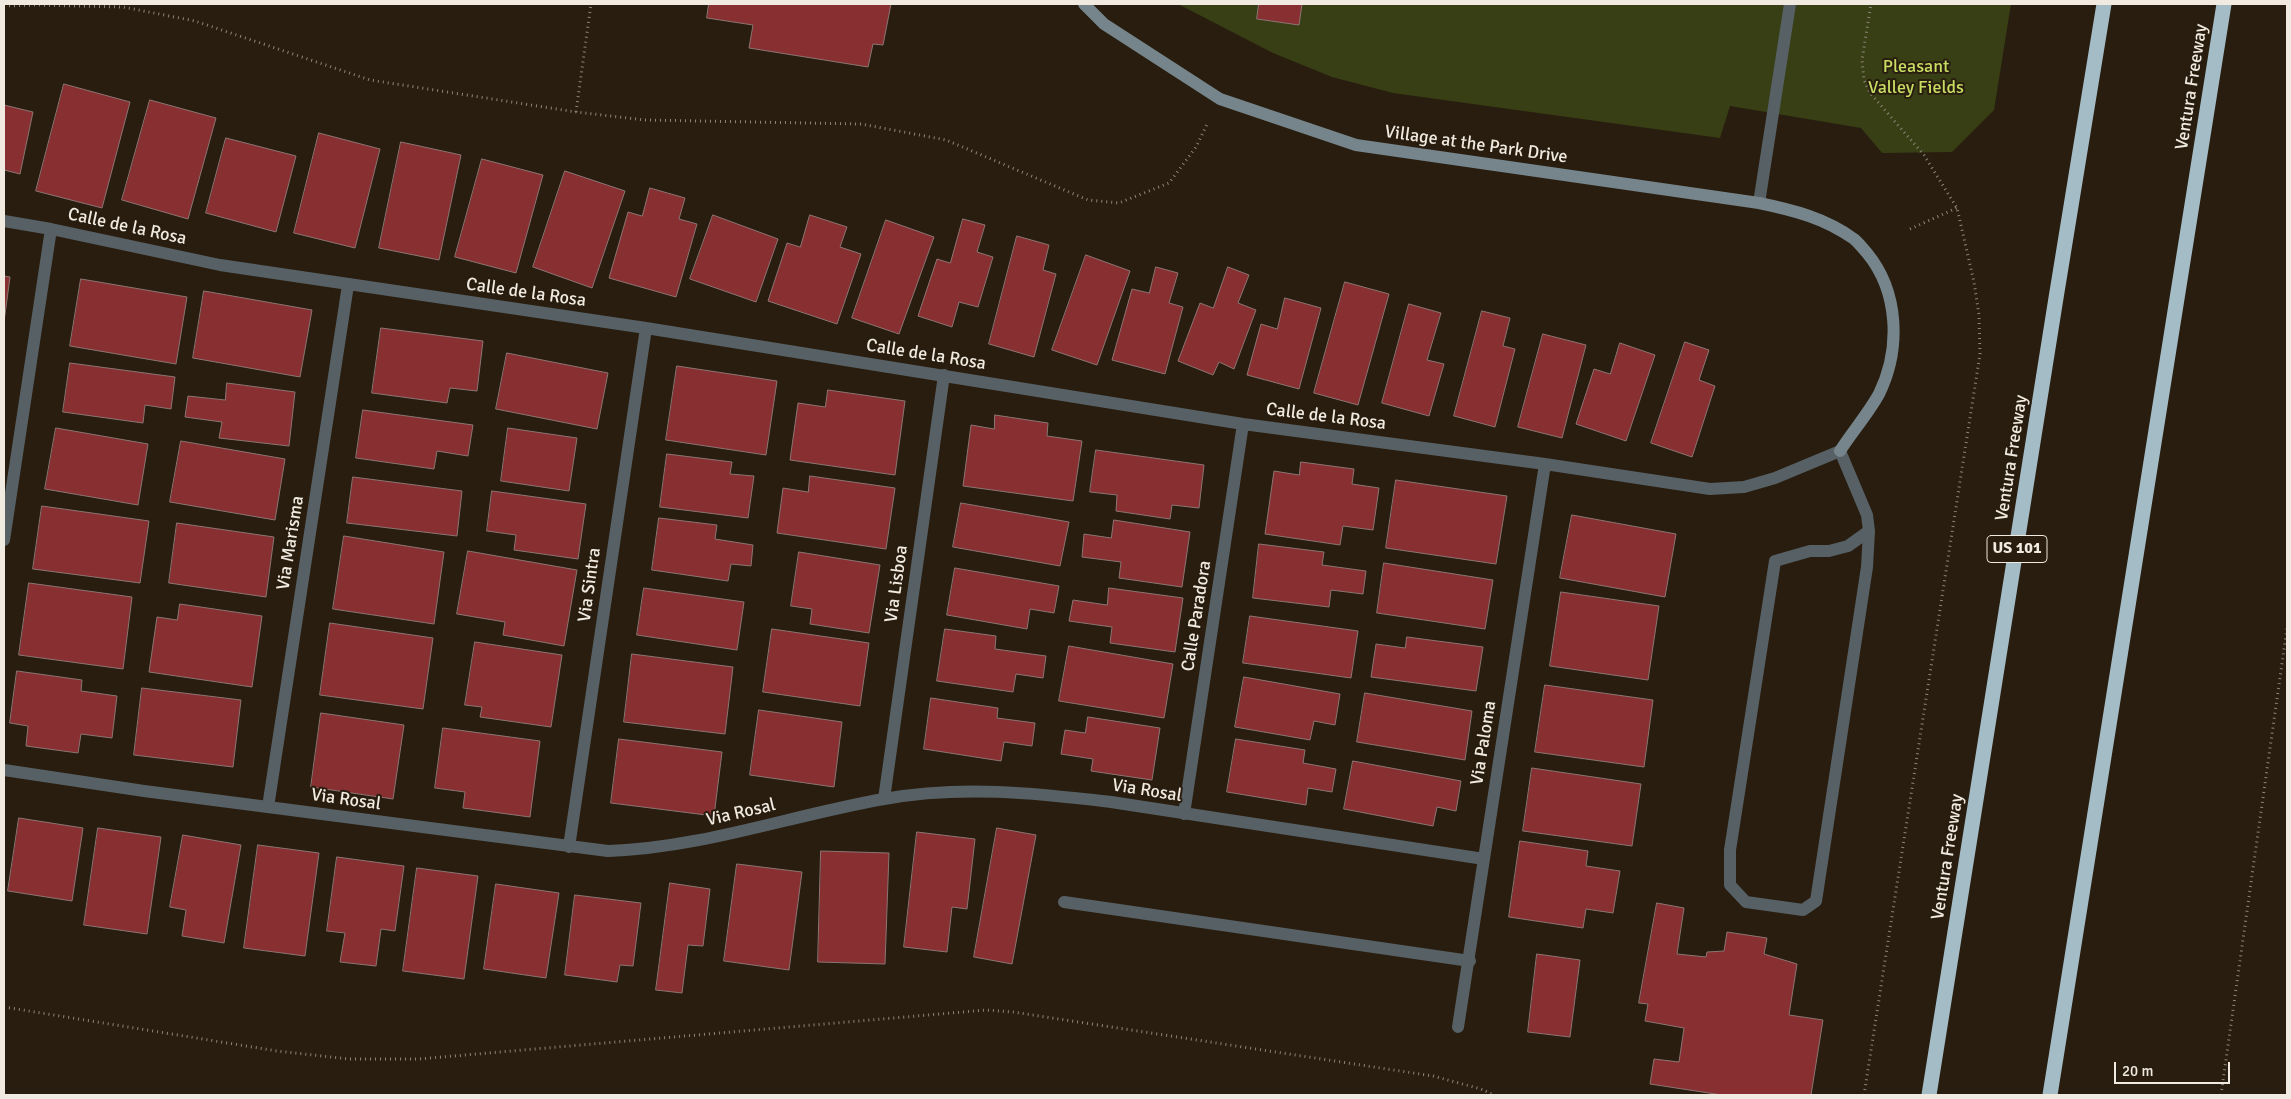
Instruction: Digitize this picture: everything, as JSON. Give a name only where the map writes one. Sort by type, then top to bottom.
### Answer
[{"type":"highway","name":"Ventura Freeway","points":[[1929,1095],[2104,4]]},
{"type":"highway","name":"Ventura Freeway","points":[[2050,1095],[2224,4]]},
{"type":"street","name":"Village at the Park Drive","points":[[1084,4],[1104,24],[1220,99],[1356,145],[1759,203],[1800,212],[1830,224],[1856,240],[1878,267],[1891,300],[1894,330],[1891,360],[1878,394],[1840,451]]},
{"type":"street","points":[[1759,203],[1790,4]]},
{"type":"street","name":"Calle de la Rosa","points":[[4,221],[51,229],[220,265],[646,328],[1244,424],[1545,464],[1710,489],[1744,487],[1768,480],[1840,451]]},
{"type":"street","points":[[4,540],[51,229]]},
{"type":"street","name":"Via Marisma","points":[[268,807],[348,285]]},
{"type":"street","name":"Via Sintra","points":[[569,847],[646,328]]},
{"type":"street","name":"Via Lisboa","points":[[884,799],[944,375]]},
{"type":"street","name":"Calle Paradora","points":[[1184,814],[1244,424]]},
{"type":"street","points":[[1840,451],[1867,515],[1869,531],[1867,567],[1816,901],[1803,910],[1746,902],[1730,885],[1730,850],[1775,561],[1810,551],[1848,546],[1869,531]]},
{"type":"street","name":"Via Paloma","points":[[1458,1027],[1470,961],[1545,464]]},
{"type":"street","name":"Via Rosal","points":[[4,770],[268,807],[608,851],[645,850],[884,799],[936,792],[990,791],[1050,795],[1484,859]]},
{"type":"street","points":[[1064,902],[1470,961]]},
{"type":"path","points":[[4,6],[36,4],[123,7],[195,21],[370,80],[576,112],[645,120],[860,124],[946,140],[1088,200],[1119,204],[1169,182],[1196,147],[1220,99]]},
{"type":"path","points":[[576,112],[591,4]]},
{"type":"path","points":[[1864,1095],[1980,354],[1979,315],[1974,282],[1957,208],[1924,154],[1870,93],[1864,80],[1862,60],[1871,4]]},
{"type":"path","points":[[1910,229],[1957,208]]},
{"type":"path","points":[[2221,1095],[2287,628]]},
{"type":"path","points":[[4,1007],[277,1051],[349,1059],[419,1059],[986,1010],[1013,1012],[1433,1076],[1481,1089],[1494,1095]]},
{"type":"green space","name":"Pleasant Valley Fields","points":[[1178,4],[2011,4],[1994,110],[1952,152],[1882,153],[1861,128],[1730,106],[1720,138],[1393,93],[1332,77],[1273,53]]},
{"type":"building","points":[[709,4],[891,4],[883,45],[873,44],[868,67],[749,48],[753,25],[707,18]]},
{"type":"building","points":[[1259,4],[1302,4],[1299,25],[1257,19]]},
{"type":"building","points":[[64,84],[130,102],[102,208],[36,191]]},
{"type":"building","points":[[150,100],[216,118],[188,219],[122,200]]},
{"type":"building","points":[[4,105],[33,112],[20,174],[4,170]]},
{"type":"building","points":[[319,133],[380,149],[355,248],[294,233]]},
{"type":"building","points":[[226,138],[296,156],[276,232],[206,213]]},
{"type":"building","points":[[401,142],[461,155],[439,260],[379,248]]},
{"type":"building","points":[[482,159],[543,175],[516,273],[455,257]]},
{"type":"building","points":[[565,171],[625,191],[592,288],[533,267]]},
{"type":"building","points":[[650,188],[685,198],[679,219],[697,224],[676,297],[609,278],[628,212],[642,216]]},
{"type":"building","points":[[713,215],[778,239],[756,302],[690,279]]},
{"type":"building","points":[[810,215],[847,227],[840,247],[861,254],[837,324],[768,301],[787,243],[800,247]]},
{"type":"building","points":[[963,219],[985,225],[977,252],[993,257],[978,307],[959,302],[952,327],[918,316],[937,259],[950,263]]},
{"type":"building","points":[[886,220],[934,237],[899,334],[852,318]]},
{"type":"building","points":[[1017,236],[1049,245],[1043,270],[1056,274],[1034,357],[989,344]]},
{"type":"building","points":[[1086,255],[1130,271],[1097,365],[1052,350]]},
{"type":"building","points":[[1156,267],[1178,273],[1169,303],[1183,307],[1165,374],[1112,360],[1132,289],[1149,293]]},
{"type":"building","points":[[1228,267],[1249,275],[1238,303],[1256,310],[1234,369],[1219,362],[1213,375],[1178,361],[1200,303],[1213,308]]},
{"type":"building","points":[[4,276],[10,277],[4,322]]},
{"type":"building","points":[[81,279],[187,297],[176,364],[70,346]]},
{"type":"building","points":[[1345,282],[1389,294],[1358,405],[1314,393]]},
{"type":"building","points":[[204,291],[312,310],[300,377],[193,358]]},
{"type":"building","points":[[1285,298],[1321,308],[1299,389],[1247,375],[1261,324],[1277,329]]},
{"type":"building","points":[[1409,304],[1441,313],[1427,360],[1444,364],[1429,416],[1382,403]]},
{"type":"building","points":[[1482,311],[1510,318],[1503,346],[1515,349],[1495,427],[1454,416]]},
{"type":"building","points":[[381,328],[483,341],[477,391],[450,388],[447,403],[372,393]]},
{"type":"building","points":[[1543,334],[1586,345],[1562,438],[1518,427]]},
{"type":"building","points":[[1685,342],[1709,350],[1699,380],[1715,386],[1692,457],[1651,443]]},
{"type":"building","points":[[1620,343],[1655,355],[1626,441],[1576,424],[1594,369],[1610,374]]},
{"type":"building","points":[[507,353],[608,373],[597,429],[496,409]]},
{"type":"building","points":[[70,363],[175,377],[171,409],[145,405],[143,423],[63,412]]},
{"type":"building","points":[[677,366],[777,381],[766,455],[666,440]]},
{"type":"building","points":[[227,383],[295,392],[289,446],[219,438],[222,422],[185,417],[188,396],[225,400]]},
{"type":"building","points":[[828,390],[905,401],[895,475],[790,460],[798,403],[825,407]]},
{"type":"building","points":[[363,410],[473,425],[468,456],[437,451],[434,469],[356,458]]},
{"type":"building","points":[[995,415],[1048,423],[1047,436],[1082,441],[1073,501],[963,486],[971,425],[994,429]]},
{"type":"building","points":[[56,428],[148,444],[138,505],[45,489]]},
{"type":"building","points":[[508,428],[577,438],[569,491],[501,481]]},
{"type":"building","points":[[181,441],[285,459],[275,520],[170,502]]},
{"type":"building","points":[[1096,450],[1204,465],[1199,508],[1172,505],[1170,519],[1116,511],[1117,495],[1090,492]]},
{"type":"building","points":[[667,454],[732,462],[730,474],[754,476],[748,518],[660,507]]},
{"type":"building","points":[[1301,462],[1354,469],[1352,484],[1379,488],[1373,530],[1343,526],[1340,545],[1265,534],[1274,471],[1299,475]]},
{"type":"building","points":[[810,476],[895,488],[886,549],[777,533],[783,488],[808,492]]},
{"type":"building","points":[[353,477],[462,491],[457,536],[347,523]]},
{"type":"building","points":[[1396,480],[1507,496],[1496,564],[1386,548]]},
{"type":"building","points":[[492,491],[586,504],[578,559],[514,550],[516,535],[487,531]]},
{"type":"building","points":[[961,503],[1069,522],[1060,566],[953,547]]},
{"type":"building","points":[[42,506],[149,521],[140,583],[33,569]]},
{"type":"building","points":[[1572,515],[1676,534],[1665,597],[1560,578]]},
{"type":"building","points":[[659,518],[717,525],[715,539],[753,545],[751,566],[731,564],[728,581],[652,570]]},
{"type":"building","points":[[1114,520],[1190,532],[1182,587],[1119,578],[1121,562],[1082,557],[1084,534],[1111,538]]},
{"type":"building","points":[[177,523],[274,537],[266,597],[169,583]]},
{"type":"building","points":[[344,536],[444,552],[434,624],[333,609]]},
{"type":"building","points":[[1259,544],[1324,552],[1322,565],[1366,571],[1363,594],[1331,590],[1329,607],[1253,598]]},
{"type":"building","points":[[468,551],[577,570],[564,646],[503,635],[505,622],[457,614]]},
{"type":"building","points":[[799,552],[880,565],[869,633],[810,624],[812,609],[791,606]]},
{"type":"building","points":[[1384,563],[1493,580],[1485,629],[1377,613]]},
{"type":"building","points":[[955,568],[1059,586],[1054,613],[1030,609],[1027,629],[947,615]]},
{"type":"building","points":[[29,583],[132,597],[123,669],[19,655]]},
{"type":"building","points":[[644,588],[744,602],[737,650],[637,635]]},
{"type":"building","points":[[1109,588],[1183,598],[1175,652],[1110,643],[1112,627],[1069,621],[1073,600],[1107,605]]},
{"type":"building","points":[[1561,592],[1659,606],[1648,680],[1550,666]]},
{"type":"building","points":[[180,604],[262,616],[252,687],[149,672],[157,617],[177,620]]},
{"type":"building","points":[[1250,616],[1358,631],[1351,678],[1243,663]]},
{"type":"building","points":[[330,623],[433,638],[423,709],[320,695]]},
{"type":"building","points":[[772,629],[869,643],[860,706],[763,692]]},
{"type":"building","points":[[945,629],[996,636],[995,649],[1046,656],[1043,678],[1016,674],[1013,692],[937,681]]},
{"type":"building","points":[[1407,637],[1483,647],[1476,691],[1371,677],[1376,644],[1405,648]]},
{"type":"building","points":[[475,642],[562,655],[551,727],[480,717],[482,707],[465,705]]},
{"type":"building","points":[[1069,646],[1173,664],[1164,718],[1059,701]]},
{"type":"building","points":[[632,654],[733,667],[725,734],[624,722]]},
{"type":"building","points":[[17,671],[82,680],[81,691],[117,696],[112,738],[81,734],[78,753],[26,746],[28,726],[10,723]]},
{"type":"building","points":[[1244,677],[1340,694],[1335,725],[1314,721],[1310,740],[1235,727]]},
{"type":"building","points":[[1545,685],[1653,700],[1644,767],[1535,752]]},
{"type":"building","points":[[142,688],[241,700],[233,767],[134,755]]},
{"type":"building","points":[[1365,693],[1472,711],[1465,760],[1357,742]]},
{"type":"building","points":[[931,698],[998,708],[997,718],[1035,723],[1032,746],[1004,742],[1001,761],[924,749]]},
{"type":"building","points":[[759,710],[842,722],[834,787],[750,775]]},
{"type":"building","points":[[321,713],[404,725],[393,799],[311,787]]},
{"type":"building","points":[[1088,717],[1160,728],[1152,780],[1091,771],[1093,759],[1061,754],[1065,730],[1085,733]]},
{"type":"building","points":[[443,728],[540,741],[530,817],[463,808],[465,792],[435,788]]},
{"type":"building","points":[[619,739],[722,752],[714,816],[611,803]]},
{"type":"building","points":[[1236,739],[1305,750],[1303,763],[1336,769],[1332,792],[1308,788],[1306,805],[1227,792]]},
{"type":"building","points":[[1353,761],[1461,781],[1456,811],[1437,807],[1433,826],[1344,809]]},
{"type":"building","points":[[1532,768],[1641,784],[1632,846],[1523,831]]},
{"type":"building","points":[[19,818],[83,828],[72,901],[8,891]]},
{"type":"building","points":[[98,828],[161,837],[147,934],[84,925]]},
{"type":"building","points":[[997,828],[1036,835],[1012,964],[974,957]]},
{"type":"building","points":[[917,832],[975,839],[967,909],[952,907],[947,952],[904,947]]},
{"type":"building","points":[[183,835],[241,845],[224,943],[182,936],[186,910],[170,907]]},
{"type":"building","points":[[1520,841],[1588,851],[1586,866],[1620,871],[1613,913],[1586,909],[1583,928],[1509,917]]},
{"type":"building","points":[[258,845],[319,853],[305,956],[244,948]]},
{"type":"building","points":[[821,851],[889,853],[885,964],[818,962]]},
{"type":"building","points":[[337,857],[404,866],[395,931],[381,929],[376,966],[340,962],[345,933],[327,931]]},
{"type":"building","points":[[737,864],[802,872],[789,970],[724,961]]},
{"type":"building","points":[[417,868],[478,876],[464,979],[403,971]]},
{"type":"building","points":[[670,883],[710,889],[703,946],[688,945],[682,993],[656,990]]},
{"type":"building","points":[[496,884],[559,893],[546,978],[484,969]]},
{"type":"building","points":[[575,895],[641,903],[633,966],[620,965],[617,982],[565,975]]},
{"type":"building","points":[[1657,903],[1684,908],[1677,954],[1706,957],[1707,952],[1724,951],[1727,932],[1767,938],[1764,954],[1797,964],[1789,1015],[1823,1020],[1811,1095],[1722,1095],[1650,1084],[1654,1059],[1679,1062],[1684,1028],[1645,1021],[1648,1004],[1639,1003]]},
{"type":"building","points":[[1537,954],[1580,960],[1570,1037],[1528,1032]]}]
